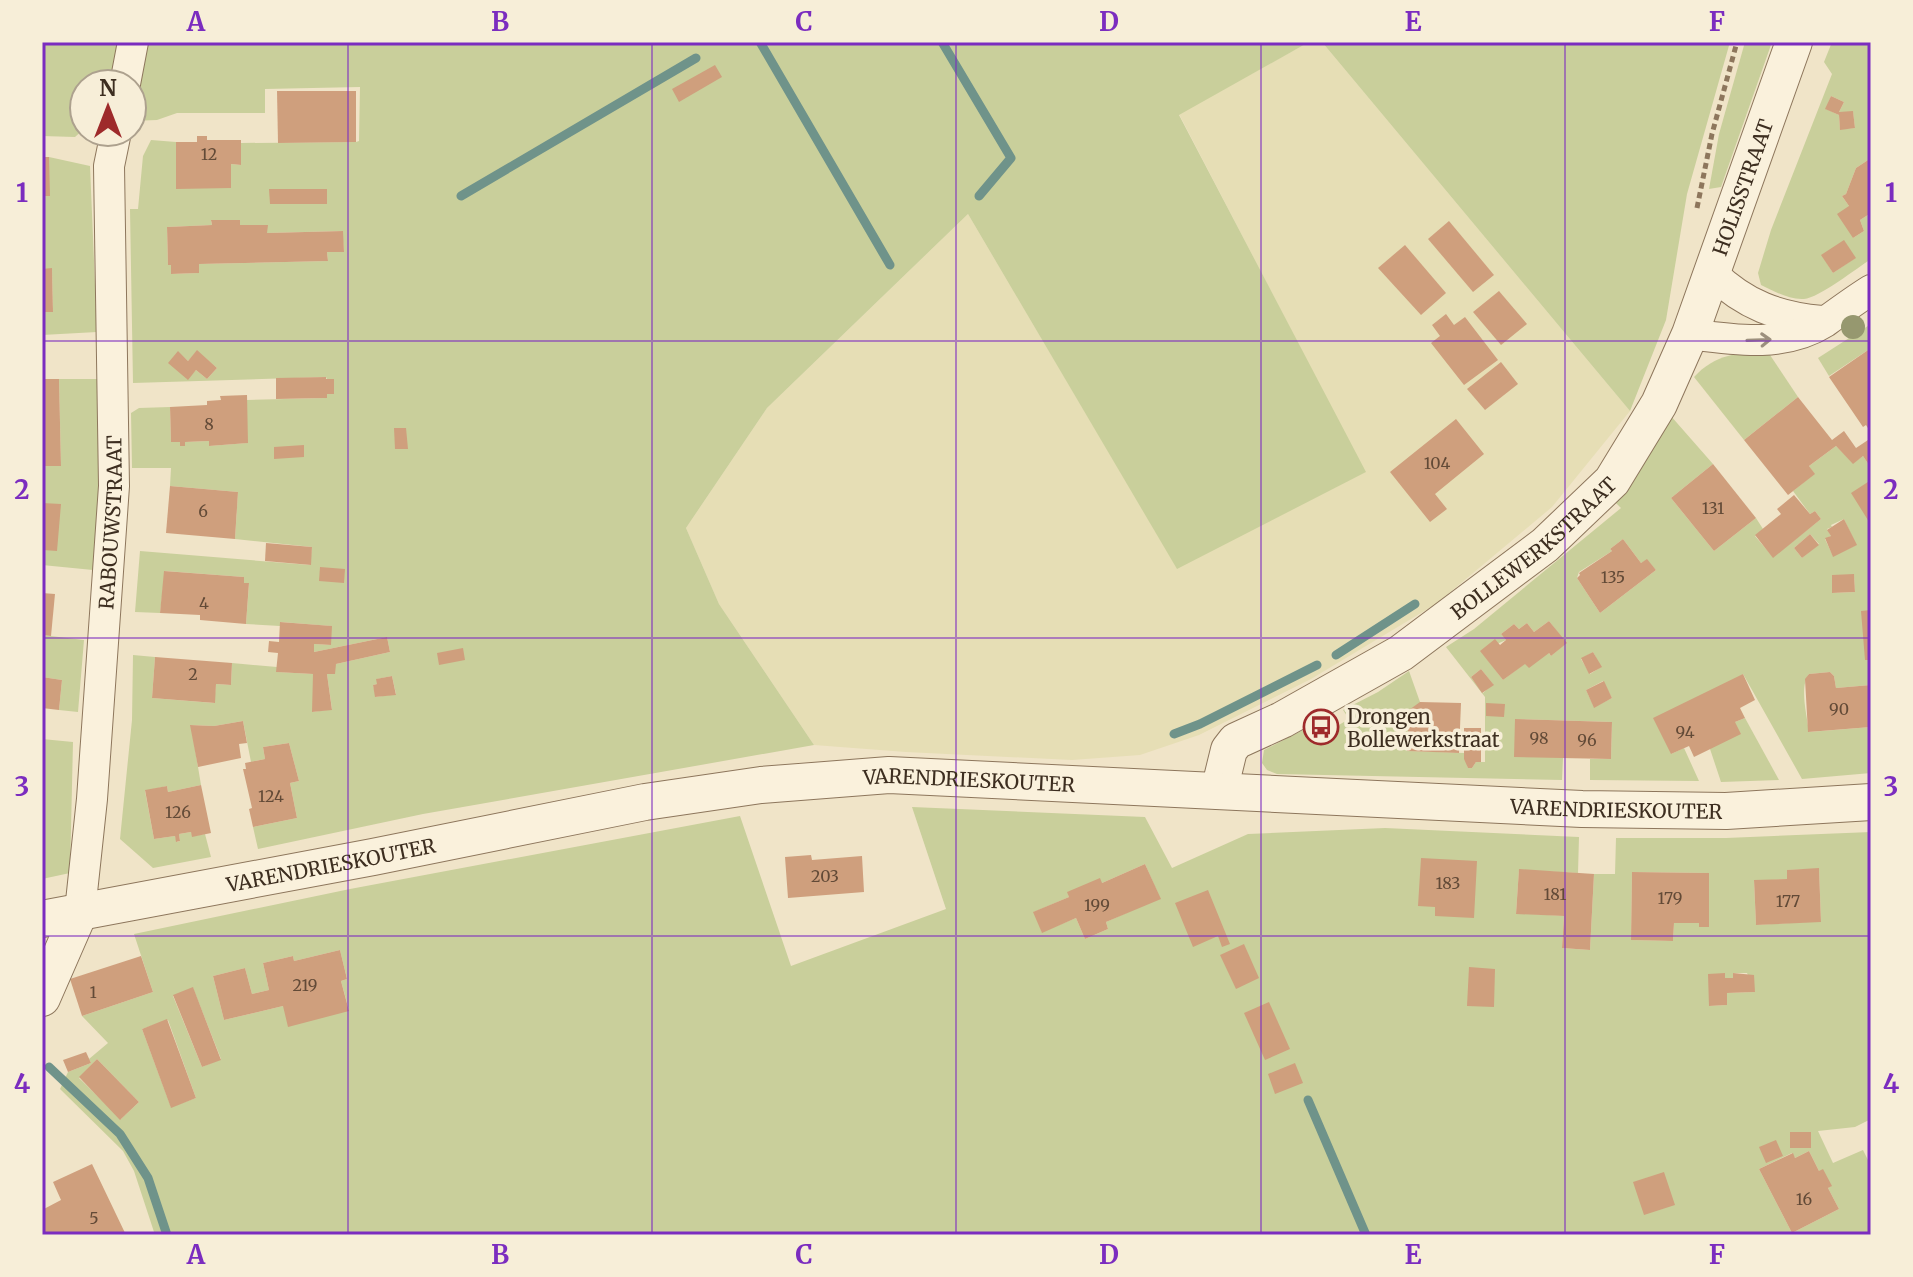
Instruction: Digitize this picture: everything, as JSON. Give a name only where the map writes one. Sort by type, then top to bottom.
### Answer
[{"type":"street","points":[[128,68],[133,42]]},
{"type":"street","name":"HOLISSTRAAT","points":[[1690,334],[1794,42]]},
{"type":"street","name":"RABOUWSTRAAT","points":[[80,911],[92,799],[114,486],[109,166],[113,148]]},
{"type":"street","points":[[1713,274],[1741,297],[1763,309],[1790,319],[1824,322]]},
{"type":"street","points":[[1690,334],[1738,340],[1782,339],[1824,322],[1871,290]]},
{"type":"street","name":"BOLLEWERKSTRAAT","points":[[1219,791],[1229,750],[1236,741],[1282,720],[1401,653],[1545,545],[1612,481],[1659,404],[1690,334]]},
{"type":"street","name":"VARENDRIESKOUTER","points":[[42,919],[645,802],[761,785],[889,775],[1598,809],[1726,811],[1871,802]]},
{"type":"street","points":[[42,998],[80,911]]},
{"type":"path","points":[[1697,210],[1712,134],[1737,42]]},
{"type":"shaded area","points":[[1309,42],[1322,42],[1630,411],[1552,507],[1436,604],[1311,679],[1199,735],[1140,755],[1072,760],[814,745],[719,604],[686,528],[767,408],[968,214],[1177,568],[1365,472],[1179,114]]},
{"type":"green space","points":[[42,42],[1309,42],[1179,115],[1366,472],[1177,569],[968,214],[767,408],[686,528],[719,604],[814,745],[423,814],[258,849],[253,827],[297,818],[290,783],[299,781],[289,743],[263,747],[265,759],[251,762],[243,721],[214,726],[191,725],[201,785],[168,792],[167,786],[145,791],[154,839],[175,836],[177,842],[180,841],[179,834],[205,834],[211,857],[153,868],[120,839],[132,720],[133,655],[155,657],[152,698],[214,703],[216,684],[231,685],[232,663],[277,667],[277,672],[313,674],[313,712],[332,709],[327,674],[336,664],[390,652],[387,637],[314,652],[314,644],[331,645],[331,626],[281,622],[280,626],[246,624],[249,584],[244,583],[244,577],[165,571],[160,613],[135,612],[140,551],[310,565],[312,547],[235,539],[238,492],[170,486],[171,468],[132,468],[131,413],[139,408],[170,407],[171,442],[180,442],[185,446],[185,442],[209,441],[209,446],[247,443],[247,400],[326,398],[327,394],[333,394],[326,377],[133,383],[130,209],[138,209],[143,156],[151,140],[176,142],[176,188],[231,164],[241,165],[241,143],[356,142],[359,141],[360,87],[265,89],[265,113],[177,113],[148,120],[148,68],[68,68],[68,137],[42,136]],"holes":[[[211,221],[267,225],[267,233],[342,231],[344,251],[327,252],[328,261],[199,264],[198,273],[172,274],[171,265],[168,265],[167,227],[212,225]],[[197,351],[217,368],[207,379],[196,370],[187,379],[178,352],[188,361]],[[392,676],[396,694],[376,697],[373,685],[377,684],[377,679]]]},
{"type":"green space","points":[[1322,42],[1730,42],[1687,194],[1666,320],[1630,411]]},
{"type":"green space","points":[[1745,42],[1772,42],[1721,187],[1709,189],[1719,134]]},
{"type":"green space","points":[[1832,42],[1871,42],[1871,69],[1868,71],[1871,75],[1871,158],[1856,168],[1846,194],[1842,196],[1849,206],[1853,238],[1864,231],[1860,220],[1871,213],[1871,259],[1819,294],[1798,299],[1761,285],[1758,273],[1771,230],[1832,74],[1824,62]],"holes":[[[1831,96],[1844,102],[1839,112],[1853,112],[1855,128],[1840,129],[1839,115],[1826,109]],[[1822,255],[1855,258],[1833,273]]]},
{"type":"green space","points":[[49,157],[90,166],[97,332],[42,335],[42,312],[53,312],[52,269],[42,269],[42,196],[49,196]]},
{"type":"green space","points":[[1871,324],[1871,348],[1829,376],[1818,358]]},
{"type":"green space","points":[[1768,352],[1798,397],[1744,440],[1694,377],[1719,359]]},
{"type":"green space","points":[[59,379],[99,379],[100,489],[93,570],[42,565],[42,466],[61,465]]},
{"type":"green space","points":[[1670,415],[1713,464],[1671,498],[1714,551],[1756,518],[1763,529],[1755,536],[1773,557],[1821,519],[1815,511],[1810,514],[1793,491],[1814,474],[1809,466],[1836,446],[1853,463],[1863,456],[1871,468],[1871,610],[1865,660],[1871,660],[1871,685],[1836,688],[1830,672],[1809,674],[1804,694],[1809,732],[1871,727],[1871,773],[1802,779],[1743,674],[1671,754],[1684,748],[1699,781],[1590,780],[1590,759],[1611,759],[1612,722],[1515,719],[1563,758],[1562,780],[1277,774],[1267,770],[1262,763],[1264,750],[1321,721],[1327,732],[1349,719],[1343,710],[1409,671],[1420,702],[1408,751],[1464,753],[1468,768],[1476,762],[1485,762],[1485,697],[1446,647],[1474,629],[1621,508],[1611,498]],"holes":[[[1844,519],[1856,545],[1833,556],[1825,539],[1831,536],[1827,529]],[[1810,534],[1819,544],[1802,558],[1794,548]],[[1623,539],[1641,563],[1647,560],[1656,570],[1600,613],[1577,578],[1579,572],[1612,551],[1610,549]],[[1854,575],[1855,592],[1833,593],[1832,576]],[[1549,621],[1566,643],[1551,656],[1545,648],[1503,680],[1481,651],[1506,640],[1501,634],[1514,624],[1519,629],[1527,623],[1534,632]],[[1593,652],[1601,667],[1590,674],[1581,659]],[[1481,669],[1493,684],[1483,693],[1471,677]],[[1603,681],[1612,698],[1594,707],[1586,690]]]},
{"type":"green space","points":[[42,635],[84,640],[78,712],[59,710],[62,680],[42,677]]},
{"type":"green space","points":[[1745,718],[1779,780],[1721,782],[1710,749],[1735,722]]},
{"type":"green space","points":[[42,739],[73,742],[70,873],[42,879]]},
{"type":"green space","points":[[912,807],[1145,817],[1172,868],[1248,834],[1385,828],[1579,837],[1578,873],[1519,870],[1516,913],[1564,916],[1562,948],[1590,950],[1594,874],[1615,874],[1616,838],[1726,838],[1871,832],[1871,1119],[1855,1127],[1818,1131],[1833,1163],[1863,1150],[1871,1166],[1871,1235],[155,1235],[134,1171],[123,1151],[60,1089],[68,1072],[91,1063],[89,1059],[108,1043],[82,1016],[153,992],[134,934],[350,889],[740,816],[791,966],[946,909]],"holes":[[[1145,864],[1160,898],[1106,922],[1108,929],[1085,939],[1076,918],[1042,932],[1034,912],[1069,897],[1068,892],[1102,883]],[[1819,869],[1821,921],[1756,925],[1754,881],[1787,879],[1787,870]],[[1632,872],[1709,873],[1708,927],[1699,927],[1699,923],[1674,923],[1673,941],[1631,940]],[[340,950],[347,979],[341,981],[349,1010],[283,1006],[224,1020],[213,976],[245,968],[252,994],[269,990],[263,963],[293,956],[294,961]],[[1725,973],[1725,978],[1733,978],[1733,973],[1747,973],[1755,992],[1727,993],[1727,1005],[1709,1006]],[[193,988],[221,1059],[202,1067],[173,996]],[[168,1020],[196,1098],[171,1107],[142,1029]],[[97,1059],[139,1102],[121,1119],[79,1078]],[[1809,1151],[1831,1186],[1828,1188],[1839,1209],[1792,1233],[1759,1169],[1792,1153],[1795,1158]]]},
{"type":"building","points":[[715,65],[722,77],[679,102],[672,89]]},
{"type":"building","points":[[277,91],[356,91],[356,142],[278,143]]},
{"type":"building","points":[[1831,96],[1844,102],[1839,112],[1853,111],[1855,128],[1840,130],[1839,115],[1825,109]]},
{"type":"building","points":[[197,136],[207,136],[207,140],[241,140],[241,165],[231,164],[231,188],[176,189],[176,142],[197,142]]},
{"type":"building","points":[[42,157],[49,157],[50,196],[42,196]]},
{"type":"building","points":[[1871,158],[1871,213],[1860,220],[1864,231],[1853,238],[1837,214],[1849,206],[1842,196],[1846,194],[1856,168]]},
{"type":"building","points":[[269,189],[327,189],[327,204],[270,204]]},
{"type":"building","points":[[211,220],[240,220],[240,225],[268,225],[267,233],[343,231],[344,252],[327,252],[328,261],[199,264],[199,273],[171,274],[167,227],[212,225]]},
{"type":"building","points":[[1449,221],[1494,275],[1473,292],[1428,239]]},
{"type":"building","points":[[1844,240],[1856,258],[1833,273],[1821,255]]},
{"type":"building","points":[[1405,245],[1446,293],[1421,315],[1378,268]]},
{"type":"building","points":[[52,268],[53,312],[42,312],[42,269]]},
{"type":"building","points":[[1499,291],[1527,324],[1501,345],[1473,312]]},
{"type":"building","points":[[1446,314],[1454,325],[1465,317],[1498,360],[1464,385],[1431,343],[1440,336],[1432,325]]},
{"type":"building","points":[[1871,348],[1871,433],[1866,425],[1863,427],[1829,377]]},
{"type":"building","points":[[197,350],[217,368],[207,379],[196,370],[188,380],[168,363],[178,351],[188,361]]},
{"type":"building","points":[[1501,362],[1518,384],[1485,410],[1467,389]]},
{"type":"building","points":[[276,378],[334,379],[334,394],[327,394],[327,398],[276,399]]},
{"type":"building","points":[[42,379],[59,379],[61,466],[42,466]]},
{"type":"building","points":[[247,395],[248,443],[209,446],[209,441],[185,442],[185,446],[180,446],[180,442],[171,442],[170,407],[207,405],[207,401],[221,400],[220,396]]},
{"type":"building","points":[[1798,397],[1832,440],[1844,431],[1856,448],[1871,438],[1871,468],[1863,456],[1853,464],[1836,446],[1809,466],[1815,474],[1788,495],[1744,440]]},
{"type":"building","points":[[1456,419],[1484,454],[1435,494],[1447,509],[1430,522],[1390,472]]},
{"type":"building","points":[[394,428],[406,428],[408,449],[395,449]]},
{"type":"building","points":[[304,445],[304,457],[274,459],[274,447]]},
{"type":"building","points":[[1713,464],[1756,518],[1714,551],[1671,498]]},
{"type":"building","points":[[1871,480],[1871,525],[1851,493]]},
{"type":"building","points":[[170,486],[238,492],[235,539],[166,533]]},
{"type":"building","points":[[1794,495],[1810,514],[1815,511],[1821,519],[1773,558],[1755,535],[1781,514],[1777,509]]},
{"type":"building","points":[[42,503],[61,504],[57,551],[43,550]]},
{"type":"building","points":[[1844,519],[1857,545],[1833,557],[1825,538],[1831,536],[1827,530]]},
{"type":"building","points":[[1810,534],[1819,545],[1802,558],[1794,548]]},
{"type":"building","points":[[1623,539],[1641,563],[1647,559],[1656,570],[1600,613],[1577,578],[1579,573],[1612,551],[1610,549]]},
{"type":"building","points":[[266,543],[312,547],[311,565],[265,561]]},
{"type":"building","points":[[320,567],[345,569],[344,583],[319,581]]},
{"type":"building","points":[[164,571],[244,577],[244,583],[249,583],[246,624],[200,620],[200,615],[160,613]]},
{"type":"building","points":[[1854,574],[1855,592],[1832,593],[1832,575]]},
{"type":"building","points":[[42,593],[55,594],[51,636],[42,635]]},
{"type":"building","points":[[1871,610],[1871,660],[1865,660],[1861,611]]},
{"type":"building","points":[[1549,621],[1567,643],[1551,656],[1549,653],[1529,668],[1525,664],[1503,680],[1480,651],[1495,639],[1500,645],[1506,640],[1501,634],[1514,624],[1519,629],[1527,623],[1534,632]]},
{"type":"building","points":[[280,622],[332,626],[331,645],[314,644],[314,652],[387,637],[390,652],[336,664],[335,674],[327,674],[332,710],[312,712],[313,674],[276,672],[278,653],[268,652],[269,641],[279,642]]},
{"type":"building","points":[[463,648],[465,660],[439,665],[437,653]]},
{"type":"building","points":[[1593,652],[1602,667],[1589,674],[1581,658]]},
{"type":"building","points":[[155,657],[232,663],[231,685],[216,684],[215,703],[152,698]]},
{"type":"building","points":[[1481,669],[1494,685],[1482,693],[1471,677]]},
{"type":"building","points":[[1830,672],[1836,688],[1871,685],[1871,727],[1808,732],[1805,679],[1809,674]]},
{"type":"building","points":[[1743,674],[1755,700],[1740,708],[1745,718],[1735,722],[1741,734],[1694,757],[1689,746],[1671,754],[1653,718]]},
{"type":"building","points":[[392,676],[396,695],[375,697],[373,685],[377,684],[376,679]]},
{"type":"building","points":[[42,677],[62,680],[59,710],[42,708]]},
{"type":"building","points":[[1604,681],[1612,698],[1594,708],[1586,690]]},
{"type":"building","points":[[1420,702],[1461,703],[1459,753],[1407,751],[1409,710]]},
{"type":"building","points":[[1486,703],[1505,704],[1504,717],[1486,716]]},
{"type":"building","points":[[1515,719],[1612,722],[1611,759],[1514,757]]},
{"type":"building","points":[[243,721],[247,743],[239,744],[241,758],[198,767],[190,725],[214,726]]},
{"type":"building","points":[[1464,728],[1481,728],[1481,762],[1476,762],[1472,768],[1468,768],[1464,759]]},
{"type":"building","points":[[289,743],[299,781],[290,783],[297,818],[253,827],[243,769],[246,769],[245,763],[265,759],[263,747]]},
{"type":"building","points":[[201,785],[211,833],[192,837],[191,832],[179,834],[180,841],[176,842],[175,836],[154,839],[145,790],[167,786],[168,792]]},
{"type":"building","points":[[811,855],[812,860],[862,856],[864,892],[788,898],[785,857]]},
{"type":"building","points":[[1421,858],[1477,861],[1474,918],[1435,916],[1435,907],[1418,906]]},
{"type":"building","points":[[1145,864],[1161,899],[1106,922],[1108,929],[1085,939],[1076,918],[1042,933],[1033,912],[1069,897],[1067,892],[1100,878],[1102,883]]},
{"type":"building","points":[[1819,868],[1821,922],[1756,925],[1754,880],[1787,879],[1787,870]]},
{"type":"building","points":[[1519,869],[1594,874],[1590,950],[1562,948],[1564,916],[1516,914]]},
{"type":"building","points":[[1632,872],[1709,873],[1709,927],[1699,927],[1699,923],[1674,923],[1673,941],[1631,940]]},
{"type":"building","points":[[1208,890],[1230,944],[1222,947],[1218,936],[1193,947],[1175,903]]},
{"type":"building","points":[[1244,944],[1259,978],[1236,989],[1220,955]]},
{"type":"building","points":[[340,950],[347,979],[341,981],[349,1011],[288,1027],[283,1006],[224,1020],[213,976],[245,968],[252,994],[269,990],[263,963],[293,956],[294,961]]},
{"type":"building","points":[[141,956],[153,992],[82,1016],[70,979]]},
{"type":"building","points":[[1469,967],[1495,969],[1494,1007],[1467,1006]]},
{"type":"building","points":[[1725,973],[1725,978],[1733,978],[1733,973],[1754,975],[1755,992],[1727,993],[1727,1005],[1709,1006],[1708,974]]},
{"type":"building","points":[[193,987],[221,1060],[202,1067],[173,995]]},
{"type":"building","points":[[1269,1002],[1290,1049],[1265,1060],[1244,1013]]},
{"type":"building","points":[[167,1019],[196,1098],[171,1108],[142,1029]]},
{"type":"building","points":[[86,1052],[91,1063],[68,1072],[63,1060]]},
{"type":"building","points":[[97,1059],[139,1102],[120,1120],[79,1077]]},
{"type":"building","points":[[1295,1063],[1303,1083],[1275,1094],[1268,1074]]},
{"type":"building","points":[[1790,1132],[1811,1132],[1811,1148],[1790,1148]]},
{"type":"building","points":[[1776,1140],[1783,1156],[1766,1163],[1759,1147]]},
{"type":"building","points":[[1809,1151],[1819,1171],[1823,1169],[1832,1186],[1828,1188],[1839,1209],[1792,1233],[1759,1169],[1793,1153],[1795,1158]]},
{"type":"building","points":[[92,1164],[126,1235],[42,1235],[42,1210],[61,1200],[53,1182]]},
{"type":"building","points":[[1664,1172],[1675,1205],[1644,1215],[1633,1182]]},
{"type":"waterway","points":[[760,42],[890,265]]},
{"type":"waterway","points":[[942,42],[1011,158],[979,196]]},
{"type":"waterway","points":[[461,196],[696,58]]},
{"type":"waterway","points":[[1336,655],[1415,604]]},
{"type":"waterway","points":[[1174,734],[1317,665]]},
{"type":"waterway","points":[[49,1067],[120,1134],[148,1178],[167,1235]]},
{"type":"waterway","points":[[1308,1100],[1366,1235]]},
{"type":"place","name":"Drongen Bollewerkstraat","points":[[1321,727]]}]
